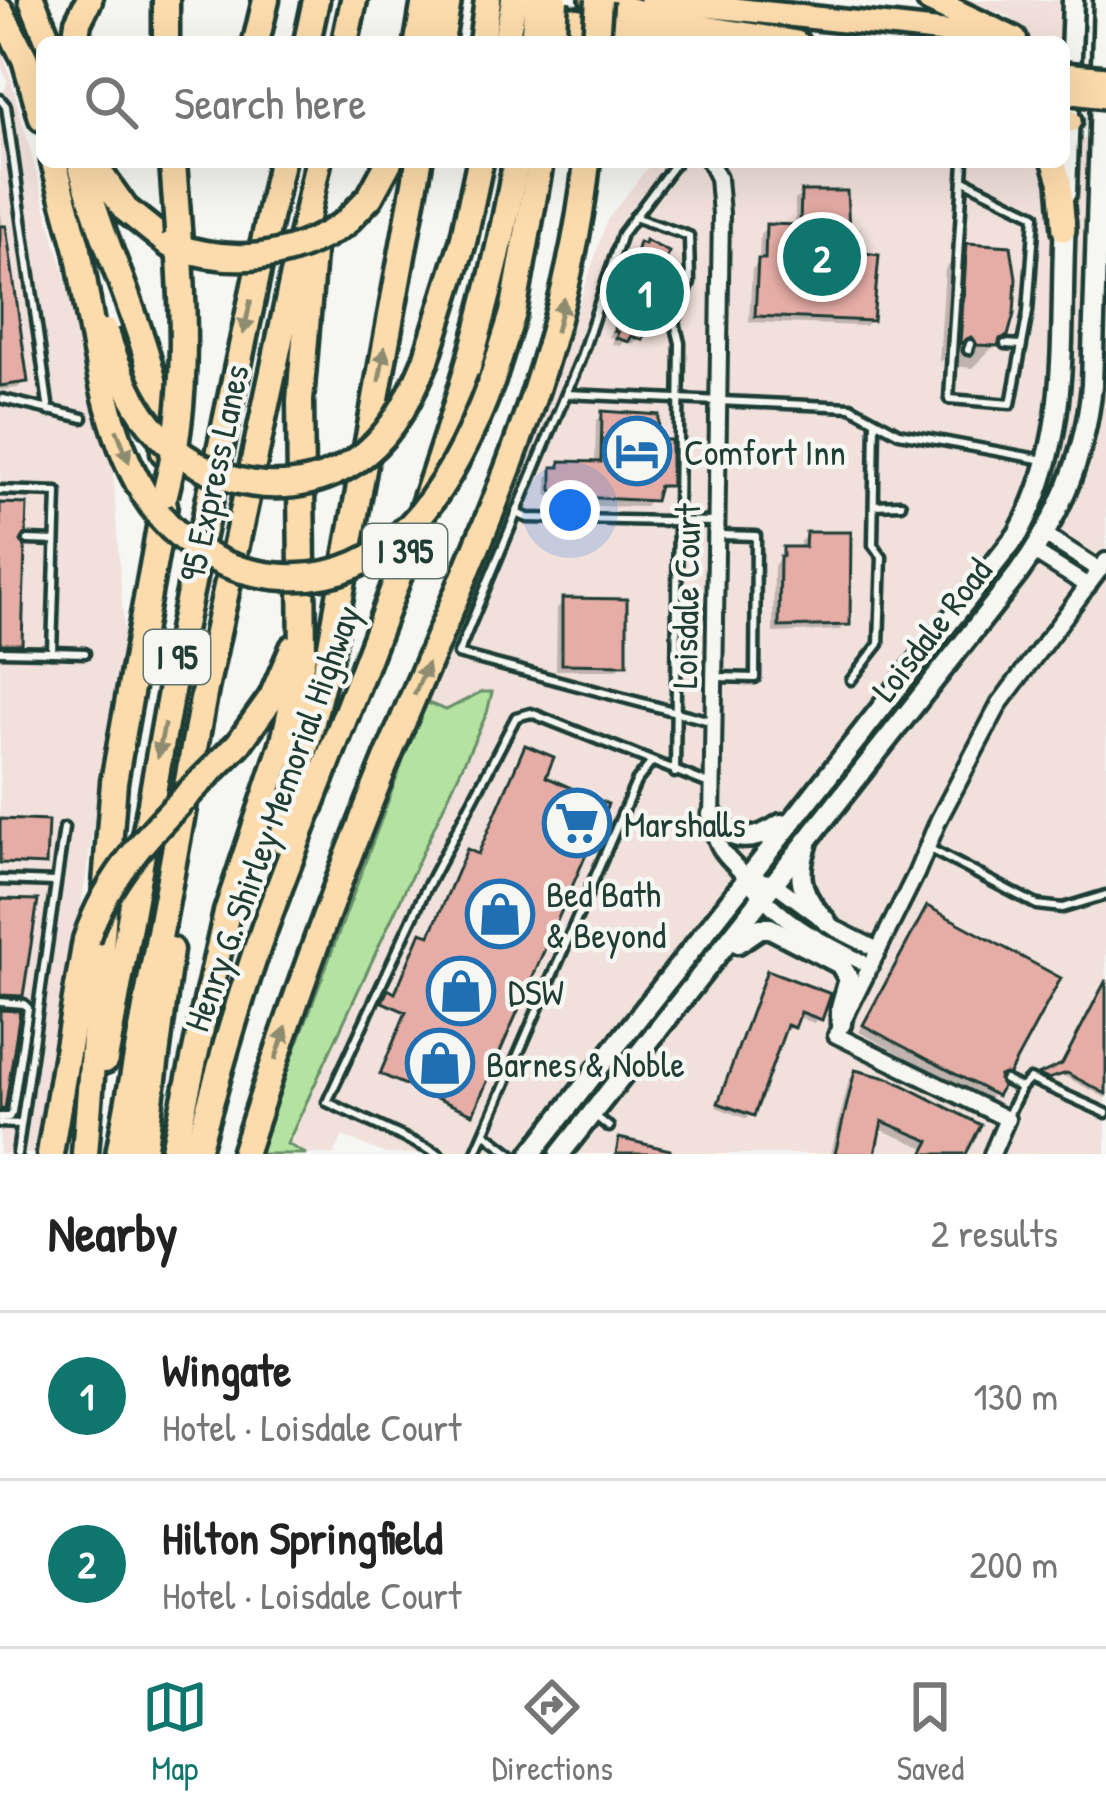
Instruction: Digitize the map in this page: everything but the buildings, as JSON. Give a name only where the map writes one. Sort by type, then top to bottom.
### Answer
[{"type":"highway","points":[[32,0],[47,36]]},
{"type":"highway","points":[[77,36],[89,0]]},
{"type":"highway","points":[[166,0],[166,36]]},
{"type":"highway","points":[[257,36],[266,0]]},
{"type":"highway","points":[[308,36],[316,0]]},
{"type":"highway","points":[[346,36],[354,0]]},
{"type":"highway","points":[[419,36],[425,0]]},
{"type":"highway","points":[[442,36],[448,0]]},
{"type":"highway","points":[[483,36],[488,0]]},
{"type":"highway","points":[[507,36],[514,0]]},
{"type":"highway","points":[[534,36],[537,0]]},
{"type":"highway","points":[[552,36],[555,0]]},
{"type":"highway","points":[[658,1],[668,0]]},
{"type":"highway","points":[[930,0],[1013,36]]},
{"type":"highway","points":[[0,10],[25,59],[36,97]]},
{"type":"highway","points":[[82,168],[151,361],[160,407],[166,494]]},
{"type":"highway","points":[[96,168],[125,209],[170,245],[212,257],[253,259],[296,250],[345,223],[370,197],[386,168]]},
{"type":"highway","points":[[87,1154],[114,782],[180,429],[184,351],[173,168]]},
{"type":"highway","name":"I 95","points":[[87,1154],[173,675],[279,168]]},
{"type":"highway","points":[[173,1154],[226,912],[291,712],[303,655],[301,362],[320,168]]},
{"type":"highway","name":"95 Express Lanes","points":[[118,1154],[178,822],[320,168]]},
{"type":"highway","points":[[263,930],[330,651],[418,168]]},
{"type":"highway","points":[[451,273],[463,168]]},
{"type":"highway","points":[[56,170],[112,350],[142,412],[185,458],[222,478],[279,485],[317,479],[350,464],[390,427],[426,360],[463,242],[479,168]]},
{"type":"highway","name":"Henry G. Shirley Memorial Highway","points":[[196,1154],[263,930],[442,449],[488,296],[515,168]]},
{"type":"highway","points":[[78,250],[115,424],[138,481],[158,514],[198,550],[237,569],[309,577],[349,567],[390,545],[410,529],[446,482],[492,380],[518,293],[539,168]]},
{"type":"highway","points":[[244,1154],[359,829],[539,383],[563,302],[586,168]]},
{"type":"highway","points":[[50,1154],[86,940],[98,905],[125,863],[260,718],[281,680],[304,599]]},
{"type":"highway","points":[[143,1154],[170,947],[178,822]]},
{"type":"main road","points":[[472,0],[760,36]]},
{"type":"main road","points":[[647,0],[979,36]]},
{"type":"main road","name":"Loisdale Road","points":[[1069,36],[1073,0]]},
{"type":"main road","name":"Loisdale Road","points":[[560,1154],[601,1120],[700,979],[1039,543],[1073,476],[1090,408],[1104,0]]},
{"type":"main road","points":[[593,16],[621,36]]},
{"type":"main road","points":[[593,16],[671,36]]},
{"type":"main road","points":[[1070,45],[1104,48]]},
{"type":"main road","points":[[1070,75],[1106,78]]},
{"type":"main road","points":[[1070,93],[1106,97]]},
{"type":"main road","points":[[1070,121],[1102,125]]},
{"type":"main road","points":[[1056,168],[1064,230]]},
{"type":"main road","name":"Loisdale Road","points":[[530,1154],[1002,556],[1030,512],[1048,461],[1061,372],[1066,168]]},
{"type":"main road","points":[[712,814],[730,835],[749,839],[795,814]]},
{"type":"main road","points":[[814,830],[802,860],[801,883],[809,904],[826,921]]},
{"type":"main road","points":[[700,979],[752,932],[770,928],[845,970],[849,979],[841,1024]]},
{"type":"street","name":"Loisdale Court","points":[[712,168],[720,190],[712,814],[720,852],[762,900],[817,940],[871,966]]},
{"type":"street","points":[[992,1154],[1006,1119],[836,1035],[926,846],[1017,675],[1103,566],[1039,543]]},
{"type":"street","points":[[1039,543],[1088,586]]},
{"type":"street","points":[[746,878],[774,883],[826,921],[878,950]]},
{"type":"lane","points":[[0,99],[6,106],[19,178],[49,411]]},
{"type":"lane","points":[[671,168],[622,234],[566,394],[458,654],[714,722]]},
{"type":"lane","points":[[964,168],[950,400],[1011,404],[1028,312],[1035,214],[964,180]]},
{"type":"lane","points":[[634,217],[689,236],[690,283],[675,322],[680,343],[675,773]]},
{"type":"lane","points":[[1005,344],[1021,345]]},
{"type":"lane","points":[[566,394],[851,406],[909,435],[1048,461]]},
{"type":"lane","points":[[3,399],[83,418]]},
{"type":"lane","points":[[851,680],[879,644],[882,557],[873,545],[875,422]]},
{"type":"lane","points":[[0,490],[57,492],[52,652]]},
{"type":"lane","points":[[874,505],[901,504]]},
{"type":"lane","points":[[516,513],[528,518],[677,521],[756,536],[755,678],[714,677]]},
{"type":"lane","points":[[28,540],[55,541]]},
{"type":"lane","points":[[0,651],[85,652]]},
{"type":"lane","points":[[439,1154],[327,1102],[425,891],[516,717],[531,713],[713,785]]},
{"type":"lane","points":[[475,1154],[636,782],[651,763]]},
{"type":"lane","points":[[17,1154],[64,829]]},
{"type":"lane","points":[[926,846],[1037,905],[1064,908],[1106,896]]},
{"type":"lane","points":[[0,880],[56,882]]},
{"type":"lane","points":[[0,1002],[28,1008],[12,1112],[0,1120]]},
{"type":"lane","points":[[1006,1119],[1030,1079],[1106,1113]]},
{"type":"lane","points":[[1006,1080],[1021,1088]]},
{"type":"lane","points":[[0,1120],[21,1124]]},
{"type":"lane","points":[[486,1134],[512,1154]]},
{"type":"shaded area","points":[[964,0],[1081,0],[1080,46],[1072,57],[1070,36],[1011,36],[1011,17]]},
{"type":"shaded area","points":[[0,41],[111,444],[124,633],[42,1154],[0,1154],[0,99],[8,81],[0,65]]},
{"type":"shaded area","points":[[1070,137],[1106,140],[1106,1154],[386,1154],[343,1136],[334,1154],[306,1154],[287,1144],[338,1028],[395,778],[561,359],[607,220],[647,168],[1070,168]]},
{"type":"green space","points":[[481,692],[492,692],[487,713],[287,1144],[306,1154],[260,1154],[425,702],[446,710]]},
{"type":"place","name":"Hilton Springfield","points":[[822,257]]},
{"type":"place","name":"Wingate","points":[[645,292]]},
{"type":"place","name":"Comfort Inn","points":[[637,451]]},
{"type":"place","name":"Marshalls","points":[[577,823]]},
{"type":"place","name":"Bed Bath & Beyond","points":[[500,914]]},
{"type":"place","name":"DSW","points":[[461,991]]},
{"type":"place","name":"Barnes & Noble","points":[[440,1063]]}]
